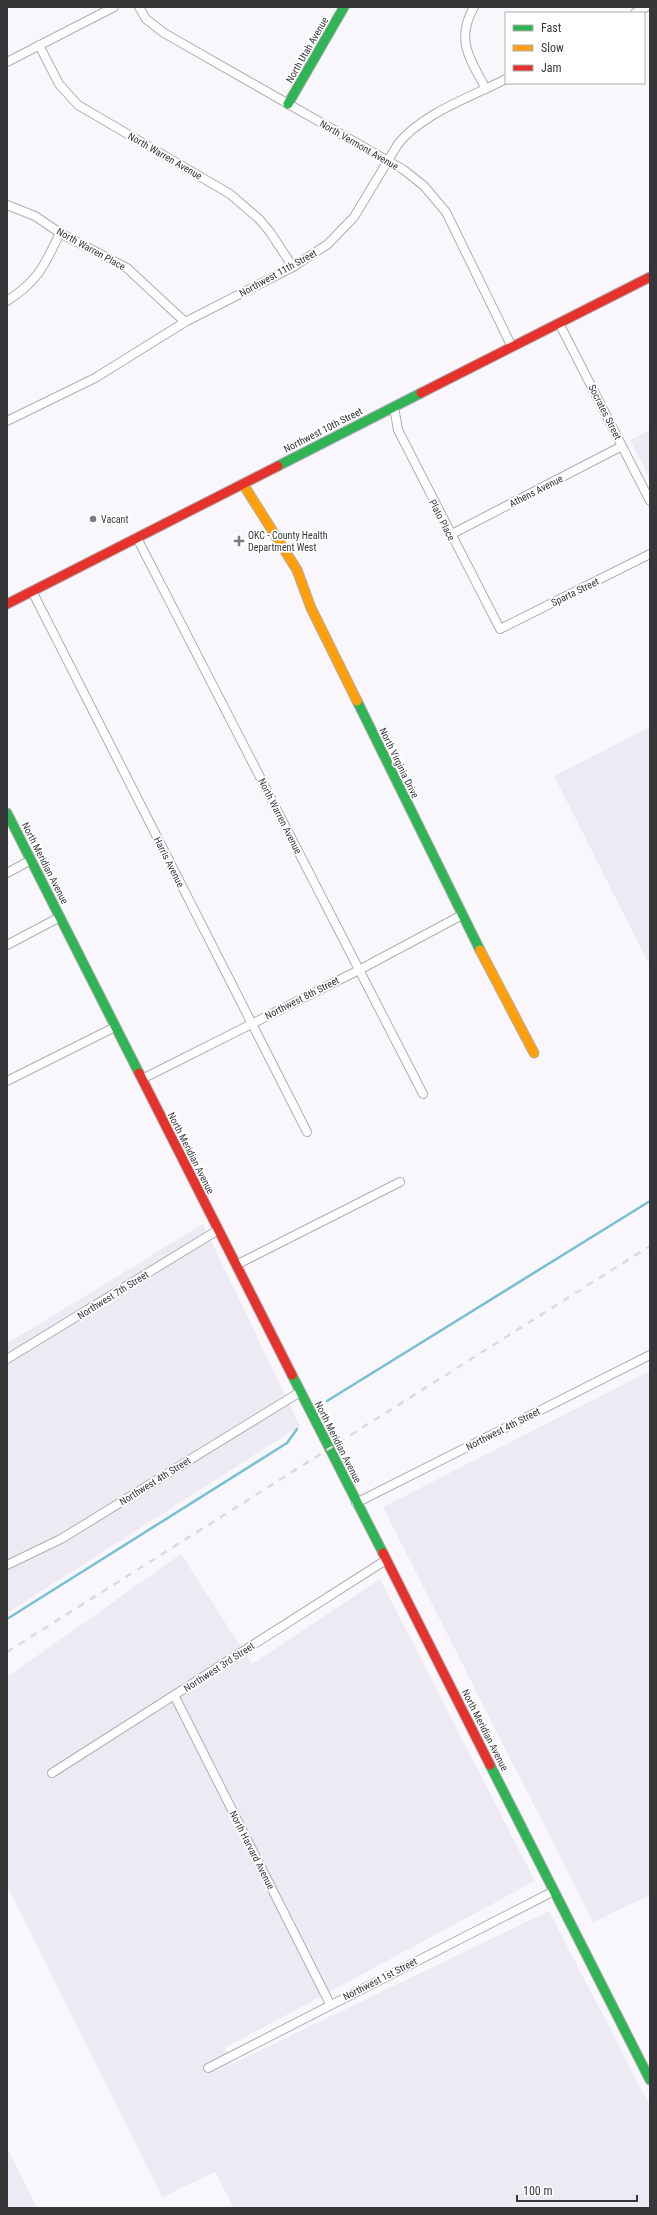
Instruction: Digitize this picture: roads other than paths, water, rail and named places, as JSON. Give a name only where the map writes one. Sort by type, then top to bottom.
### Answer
[{"type":"main road","name":"North Utah Avenue","points":[[288,104],[344,7]]},
{"type":"main road","name":"Northwest 10th Street","points":[[7,604],[650,277]]},
{"type":"main road","name":"North Virginia Drive","points":[[242,484],[296,570],[311,608],[462,915],[534,1053]]},
{"type":"main road","name":"North Meridian Avenue","points":[[7,813],[650,2080]]},
{"type":"street","points":[[7,62],[114,7]]},
{"type":"street","name":"North Vermont Avenue","points":[[139,7],[146,19],[164,33],[404,170],[424,186],[446,212],[512,347]]},
{"type":"street","points":[[474,7],[467,22],[464,37],[469,56],[486,89]]},
{"type":"street","points":[[637,12],[646,7]]},
{"type":"street","name":"North Warren Avenue","points":[[39,46],[59,84],[78,105],[230,194],[259,219],[270,232],[292,267]]},
{"type":"street","name":"Northwest 11th Street","points":[[7,421],[95,378],[185,322],[292,267],[328,244],[354,217],[398,144],[414,127],[505,80]]},
{"type":"street","name":"North Warren Place","points":[[7,205],[34,216],[60,233],[127,268],[185,322]]},
{"type":"street","points":[[7,301],[19,293],[40,274],[60,233]]},
{"type":"street","name":"Socrates Street","points":[[559,323],[650,501]]},
{"type":"street","name":"Plato Place","points":[[394,407],[398,430],[450,535],[500,629]]},
{"type":"street","name":"Athens Avenue","points":[[450,535],[622,446]]},
{"type":"street","name":"North Warren Avenue","points":[[137,538],[423,1094]]},
{"type":"street","name":"Sparta Street","points":[[500,629],[650,554]]},
{"type":"street","name":"Harris Avenue","points":[[32,591],[307,1132]]},
{"type":"street","points":[[7,873],[31,860]]},
{"type":"street","name":"Northwest 8th Street","points":[[142,1079],[359,970],[462,915]]},
{"type":"street","points":[[7,944],[60,917]]},
{"type":"street","points":[[7,1081],[116,1027]]},
{"type":"street","points":[[236,1265],[400,1182]]},
{"type":"street","name":"Northwest 7th Street","points":[[7,1359],[218,1230]]},
{"type":"street","name":"Northwest 4th Street","points":[[356,1503],[650,1355]]},
{"type":"street","name":"Northwest 4th Street","points":[[7,1565],[61,1539],[300,1392]]},
{"type":"street","name":"Northwest 3rd Street","points":[[52,1774],[386,1560]]},
{"type":"street","name":"North Harvard Avenue","points":[[174,1695],[330,2004]]},
{"type":"street","name":"Northwest 1st Street","points":[[208,2068],[330,2004],[554,1891]]},
{"type":"waterway","points":[[327,1401],[650,1201]]},
{"type":"waterway","points":[[7,1619],[287,1443],[297,1429]]},
{"type":"railway","points":[[7,1652],[650,1246]]},
{"type":"place","name":"Vacant","points":[[93,519]]},
{"type":"place","name":"OKC - County Health Department West","points":[[239,541]]}]
